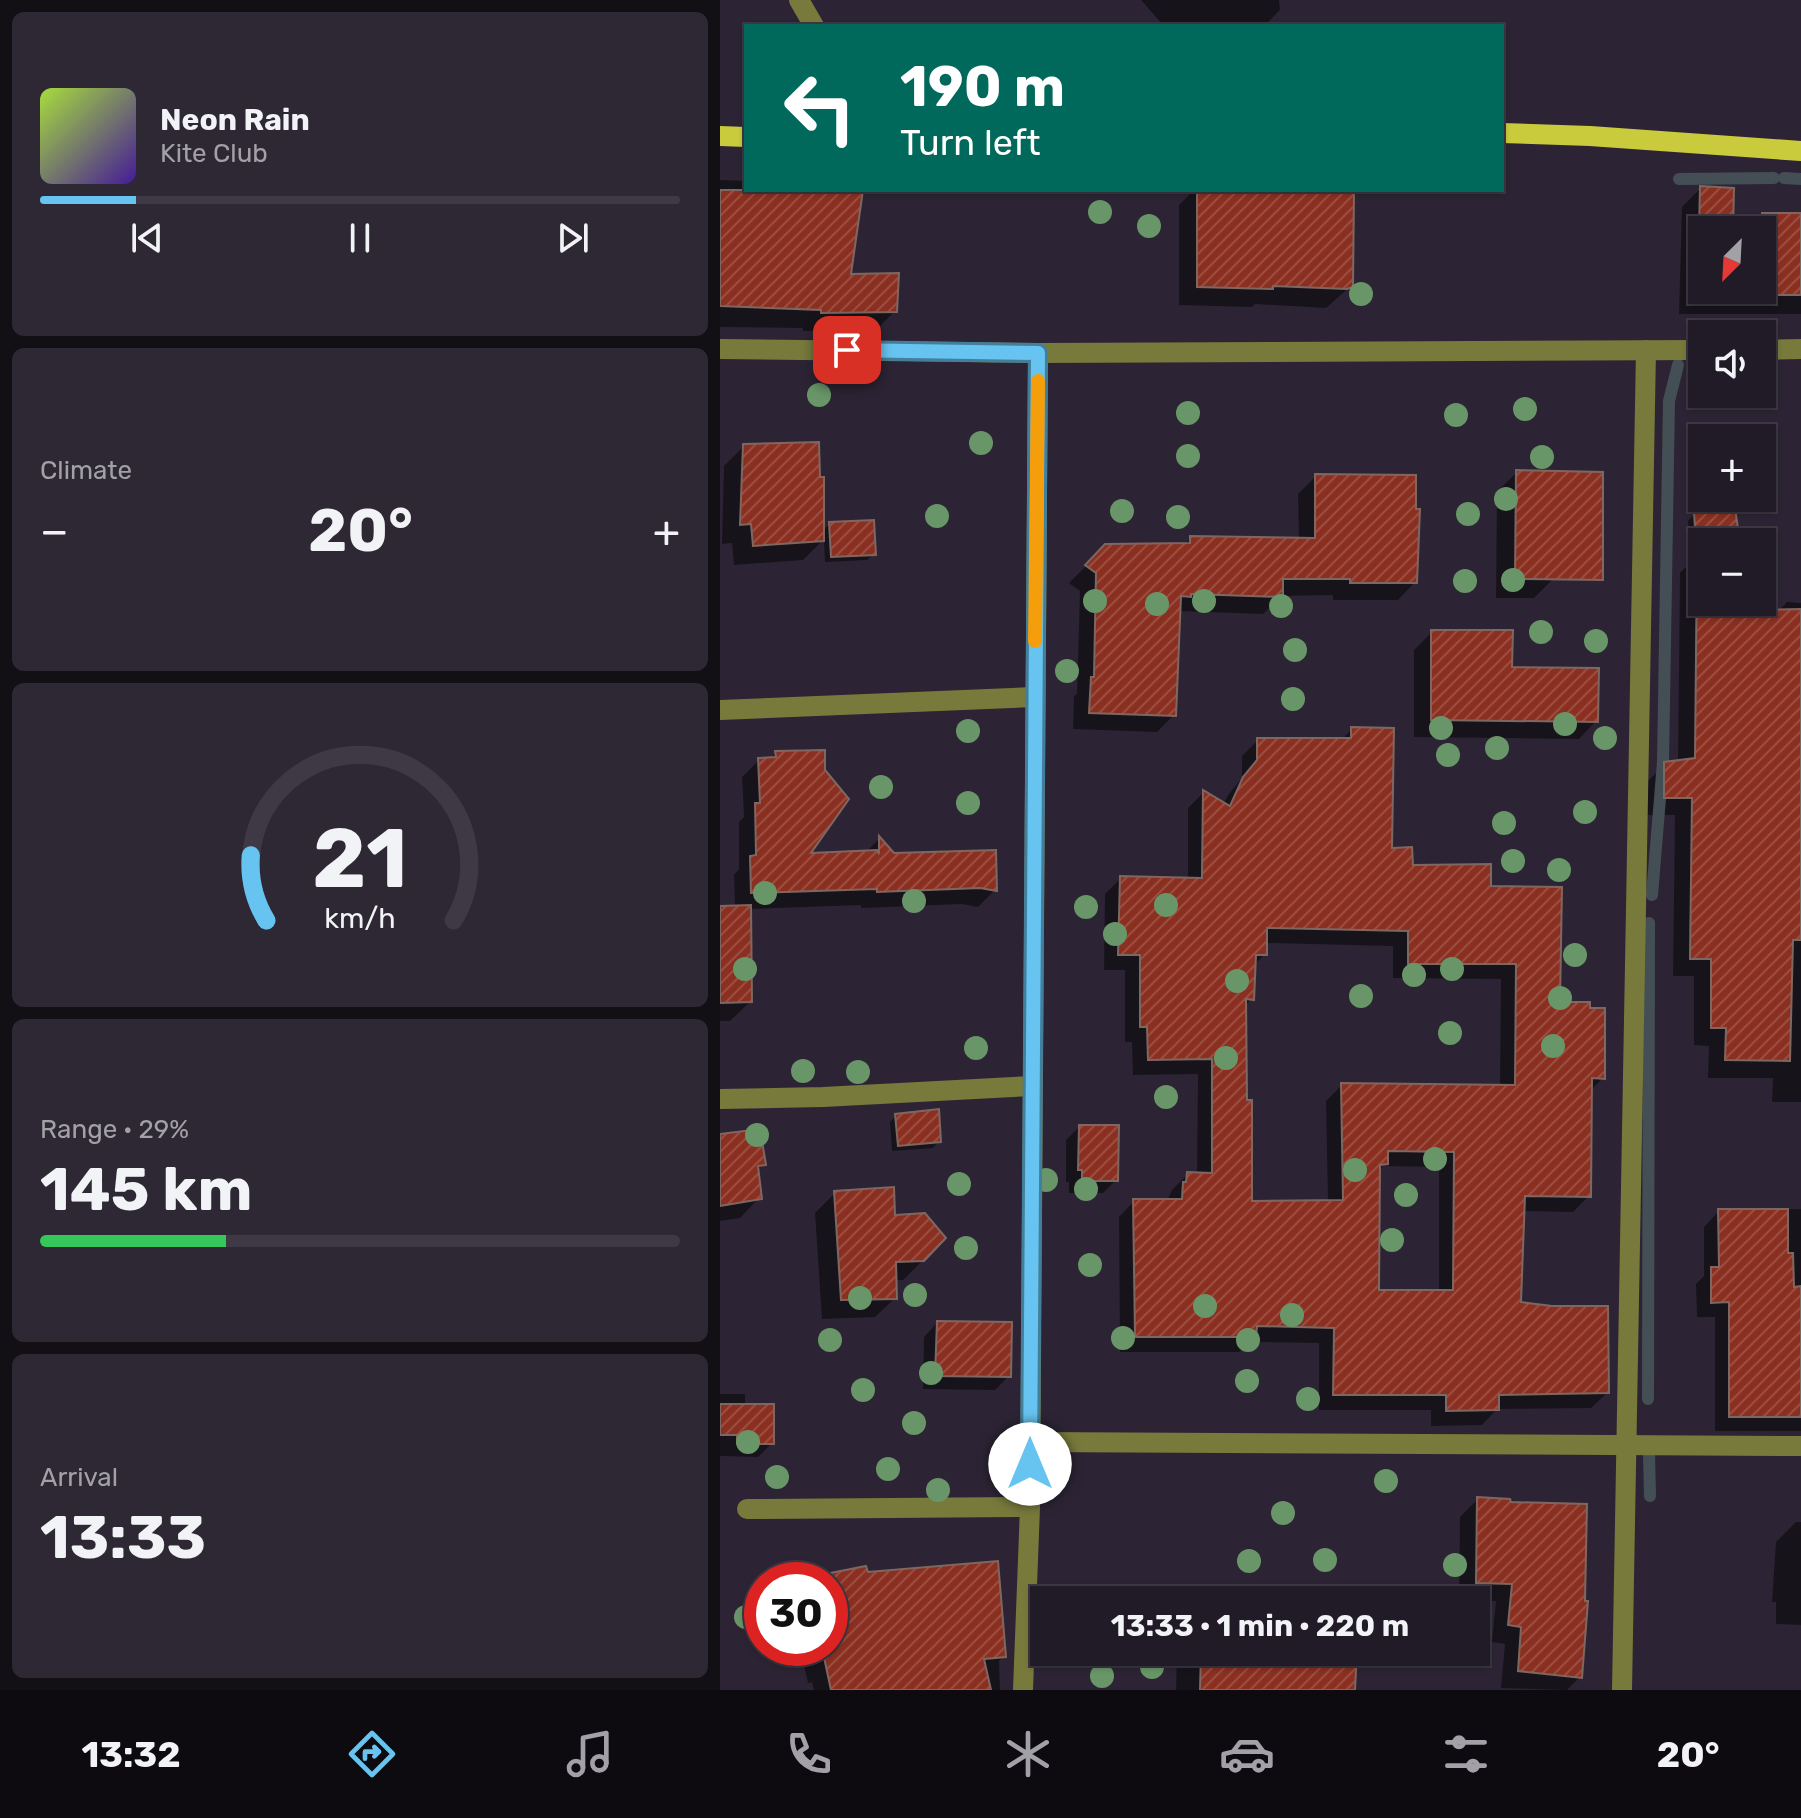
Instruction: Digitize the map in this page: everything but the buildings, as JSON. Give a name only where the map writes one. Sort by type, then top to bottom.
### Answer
[{"type":"main road","points":[[1504,133],[1801,151]]},
{"type":"main road","points":[[720,136],[744,137]]},
{"type":"street","points":[[799,0],[813,24]]},
{"type":"street","points":[[720,349],[1038,353],[1688,350]]},
{"type":"street","points":[[1776,350],[1801,349]]},
{"type":"street","points":[[1622,1690],[1646,350]]},
{"type":"street","points":[[1023,1690],[1030,1507],[1038,353]]},
{"type":"street","points":[[720,710],[1034,697]]},
{"type":"street","points":[[720,1099],[1032,1086]]},
{"type":"street","points":[[1030,1442],[1801,1446]]},
{"type":"street","points":[[747,1509],[1030,1507]]},
{"type":"waterway","points":[[1679,179],[1774,178]]},
{"type":"waterway","points":[[1784,178],[1801,179]]},
{"type":"waterway","points":[[1652,895],[1663,762],[1669,401],[1678,365]]},
{"type":"waterway","points":[[1648,1399],[1649,923]]},
{"type":"waterway","points":[[1649,1453],[1650,1496]]},
{"type":"slow traffic","points":[[1035,641],[1038,381]]},
{"type":"route","points":[[847,350],[1038,353],[1030,1464]]}]
